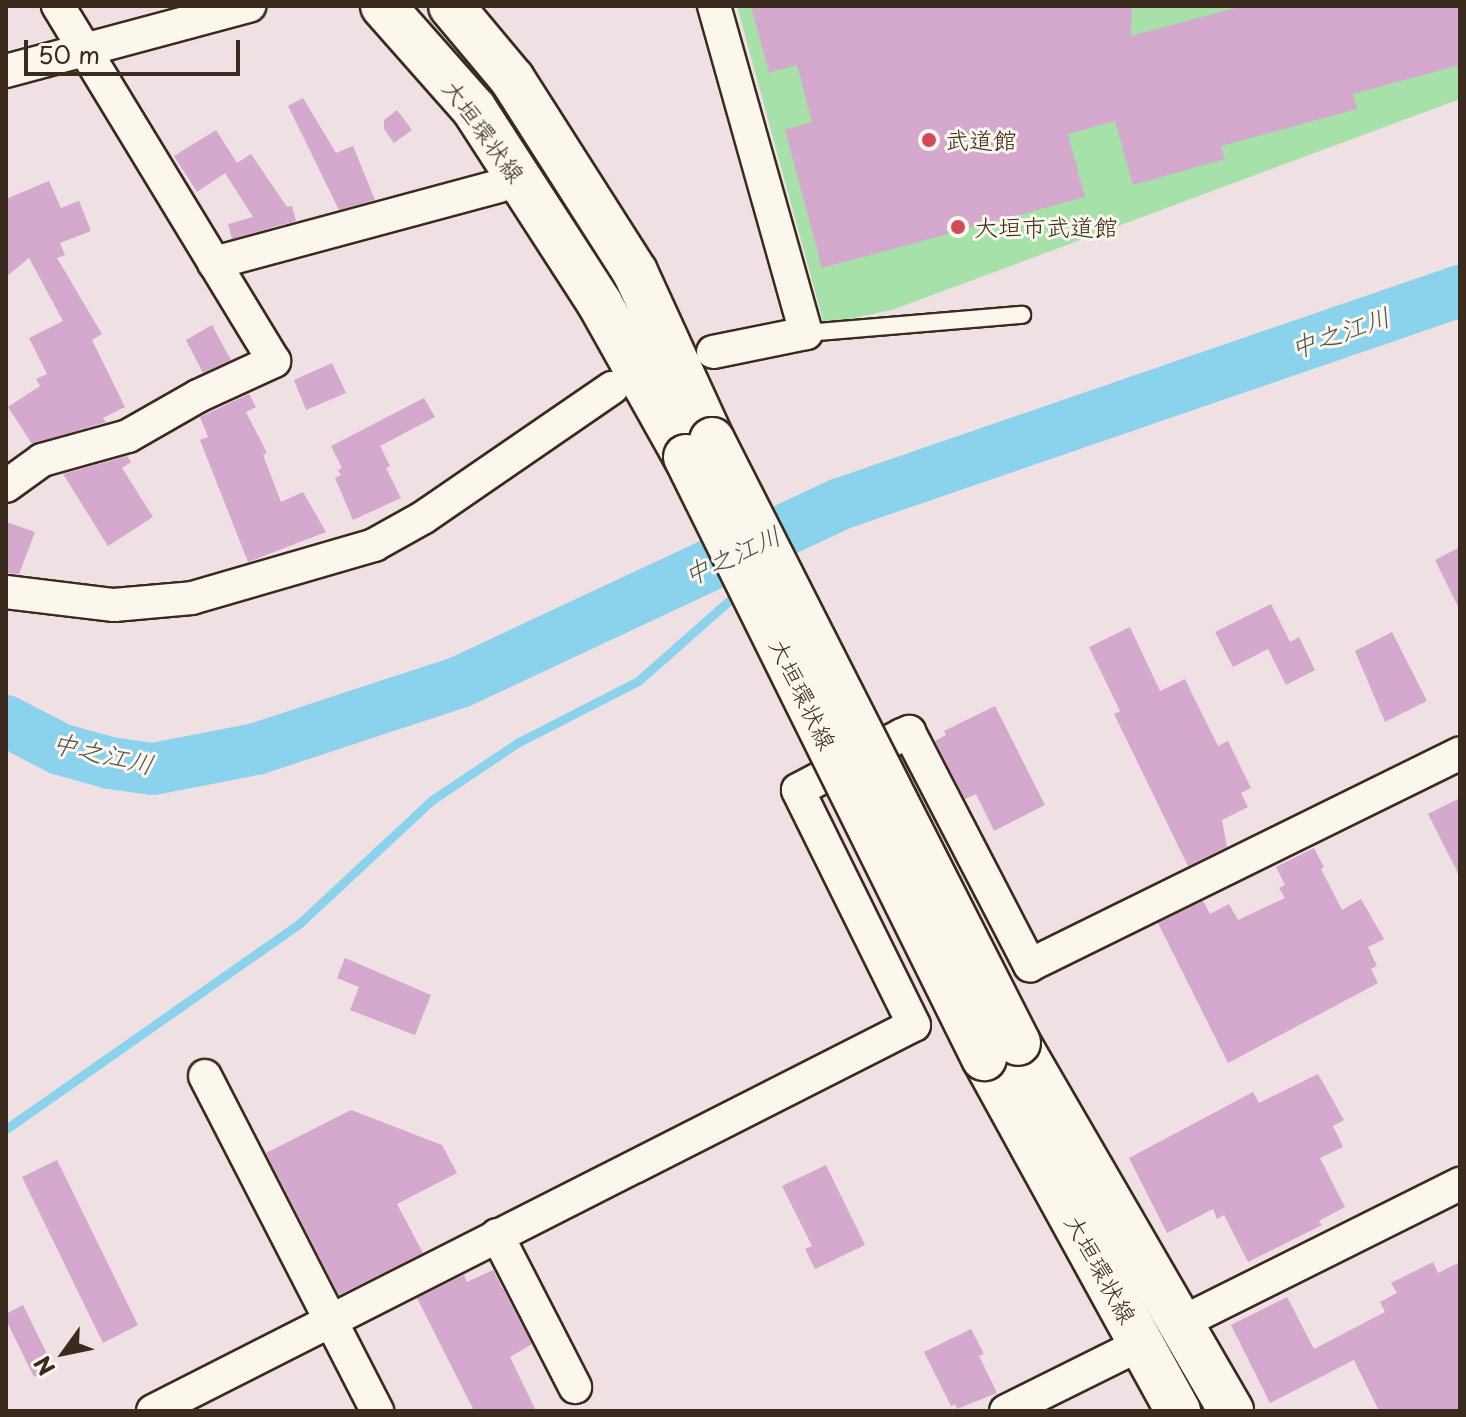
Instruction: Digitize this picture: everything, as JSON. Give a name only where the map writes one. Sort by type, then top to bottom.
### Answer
[{"type":"main road","name":"大垣環状線","points":[[383,6],[474,109],[600,304],[699,449]]},
{"type":"main road","name":"大垣環状線","points":[[451,6],[512,79],[635,272],[699,449],[1001,1050],[1141,1344],[1178,1411]]},
{"type":"main road","name":"大垣環状線","points":[[1001,1050],[1181,1323],[1231,1411]]},
{"type":"street","points":[[6,486],[42,460],[128,436],[198,396],[274,361],[58,6]]},
{"type":"street","points":[[6,71],[249,6]]},
{"type":"street","points":[[713,352],[806,333],[714,6]]},
{"type":"street","points":[[214,263],[499,186]]},
{"type":"street","points":[[6,592],[114,605],[192,598],[374,545],[424,517],[612,388]]},
{"type":"street","points":[[153,1411],[914,1025],[798,790],[902,735],[909,732],[1030,965],[1460,753]]},
{"type":"street","points":[[205,1076],[377,1411]]},
{"type":"street","points":[[1181,1323],[1460,1184]]},
{"type":"street","points":[[497,1235],[575,1387]]},
{"type":"street","points":[[1006,1411],[1141,1344]]},
{"type":"lane","points":[[806,333],[1022,315]]},
{"type":"green space","name":"大垣市武道館","points":[[737,6],[1460,6],[1460,99],[892,310],[824,324]]},
{"type":"building","name":"大垣市武道館","points":[[751,6],[1132,6],[1131,36],[1242,6],[1460,6],[1460,65],[1353,94],[1357,109],[1221,146],[1225,159],[1133,185],[1115,121],[1068,134],[1085,197],[822,268],[785,130],[812,122],[797,65],[769,73]]},
{"type":"building","points":[[303,98],[336,153],[353,146],[375,200],[339,210],[288,106]]},
{"type":"building","points":[[397,110],[412,130],[394,143],[384,129],[384,120]]},
{"type":"building","points":[[216,130],[237,163],[251,154],[287,207],[292,206],[296,221],[232,239],[228,224],[253,217],[225,173],[197,192],[174,156]]},
{"type":"building","points":[[49,181],[61,208],[79,201],[91,231],[60,243],[65,255],[57,258],[102,334],[92,340],[125,407],[103,418],[106,422],[32,444],[8,407],[40,386],[36,379],[47,374],[29,338],[63,321],[29,258],[6,277],[6,199]]},
{"type":"building","points":[[212,325],[231,360],[203,373],[186,340]]},
{"type":"building","points":[[332,363],[346,393],[306,410],[294,380]]},
{"type":"building","points":[[249,394],[256,407],[246,412],[267,453],[263,455],[281,502],[303,492],[326,532],[248,562],[200,440],[208,437],[200,417]]},
{"type":"building","points":[[424,398],[435,417],[380,446],[390,466],[386,468],[401,498],[353,520],[335,478],[341,475],[338,470],[342,468],[331,446]]},
{"type":"building","points":[[127,456],[131,462],[122,468],[153,517],[108,546],[63,474]]},
{"type":"building","points":[[6,522],[35,532],[19,574],[6,573]]},
{"type":"building","points":[[1460,547],[1460,611],[1435,560]]},
{"type":"building","points":[[1271,604],[1290,642],[1299,637],[1315,670],[1286,685],[1268,649],[1233,667],[1215,632]]},
{"type":"building","points":[[1130,627],[1160,691],[1185,679],[1218,746],[1228,741],[1251,788],[1241,793],[1248,807],[1222,820],[1227,847],[1188,866],[1114,714],[1120,711],[1089,647]]},
{"type":"building","points":[[1392,632],[1427,701],[1385,722],[1355,651]]},
{"type":"building","points":[[995,706],[1045,805],[994,831],[976,794],[965,799],[935,741],[946,735],[944,731]]},
{"type":"building","points":[[1460,798],[1460,877],[1428,814]]},
{"type":"building","points":[[1314,848],[1342,910],[1361,899],[1384,939],[1368,947],[1377,966],[1371,969],[1378,983],[1228,1063],[1158,923],[1203,901],[1210,914],[1229,904],[1238,920],[1285,898],[1279,888],[1285,885],[1276,867]]},
{"type":"building","points":[[345,958],[431,995],[415,1035],[350,1010],[359,987],[337,978]]},
{"type":"building","points":[[1318,1074],[1344,1120],[1333,1126],[1343,1147],[1320,1158],[1345,1207],[1319,1221],[1322,1225],[1248,1262],[1224,1215],[1217,1219],[1213,1209],[1167,1233],[1129,1158],[1253,1092],[1259,1103]]},
{"type":"building","points":[[351,1110],[442,1145],[457,1173],[397,1204],[423,1253],[339,1295],[266,1153]]},
{"type":"building","points":[[57,1160],[138,1325],[103,1343],[22,1177]]},
{"type":"building","points":[[826,1165],[865,1245],[815,1269],[805,1249],[812,1246],[782,1186]]},
{"type":"building","points":[[1433,1262],[1438,1273],[1460,1262],[1460,1411],[1379,1411],[1354,1360],[1270,1403],[1231,1325],[1287,1297],[1314,1349],[1385,1312],[1380,1302],[1397,1293],[1391,1283]]},
{"type":"building","points":[[493,1270],[532,1344],[510,1357],[536,1411],[474,1411],[417,1298],[464,1275],[467,1282]]},
{"type":"building","points":[[23,1305],[54,1368],[34,1377],[6,1320],[6,1314]]},
{"type":"building","points":[[971,1329],[984,1354],[979,1356],[997,1393],[957,1409],[955,1404],[951,1406],[924,1352]]},
{"type":"waterway","name":"中之江川","points":[[6,721],[60,749],[110,763],[153,769],[256,749],[460,682],[840,504],[1460,291]]},
{"type":"waterway","points":[[784,553],[840,504]]},
{"type":"waterway","points":[[6,1129],[300,923],[432,800],[517,743],[638,681],[739,592]]},
{"type":"place","name":"武道館","points":[[929,140]]},
{"type":"place","name":"大垣市武道館","points":[[958,227]]}]
